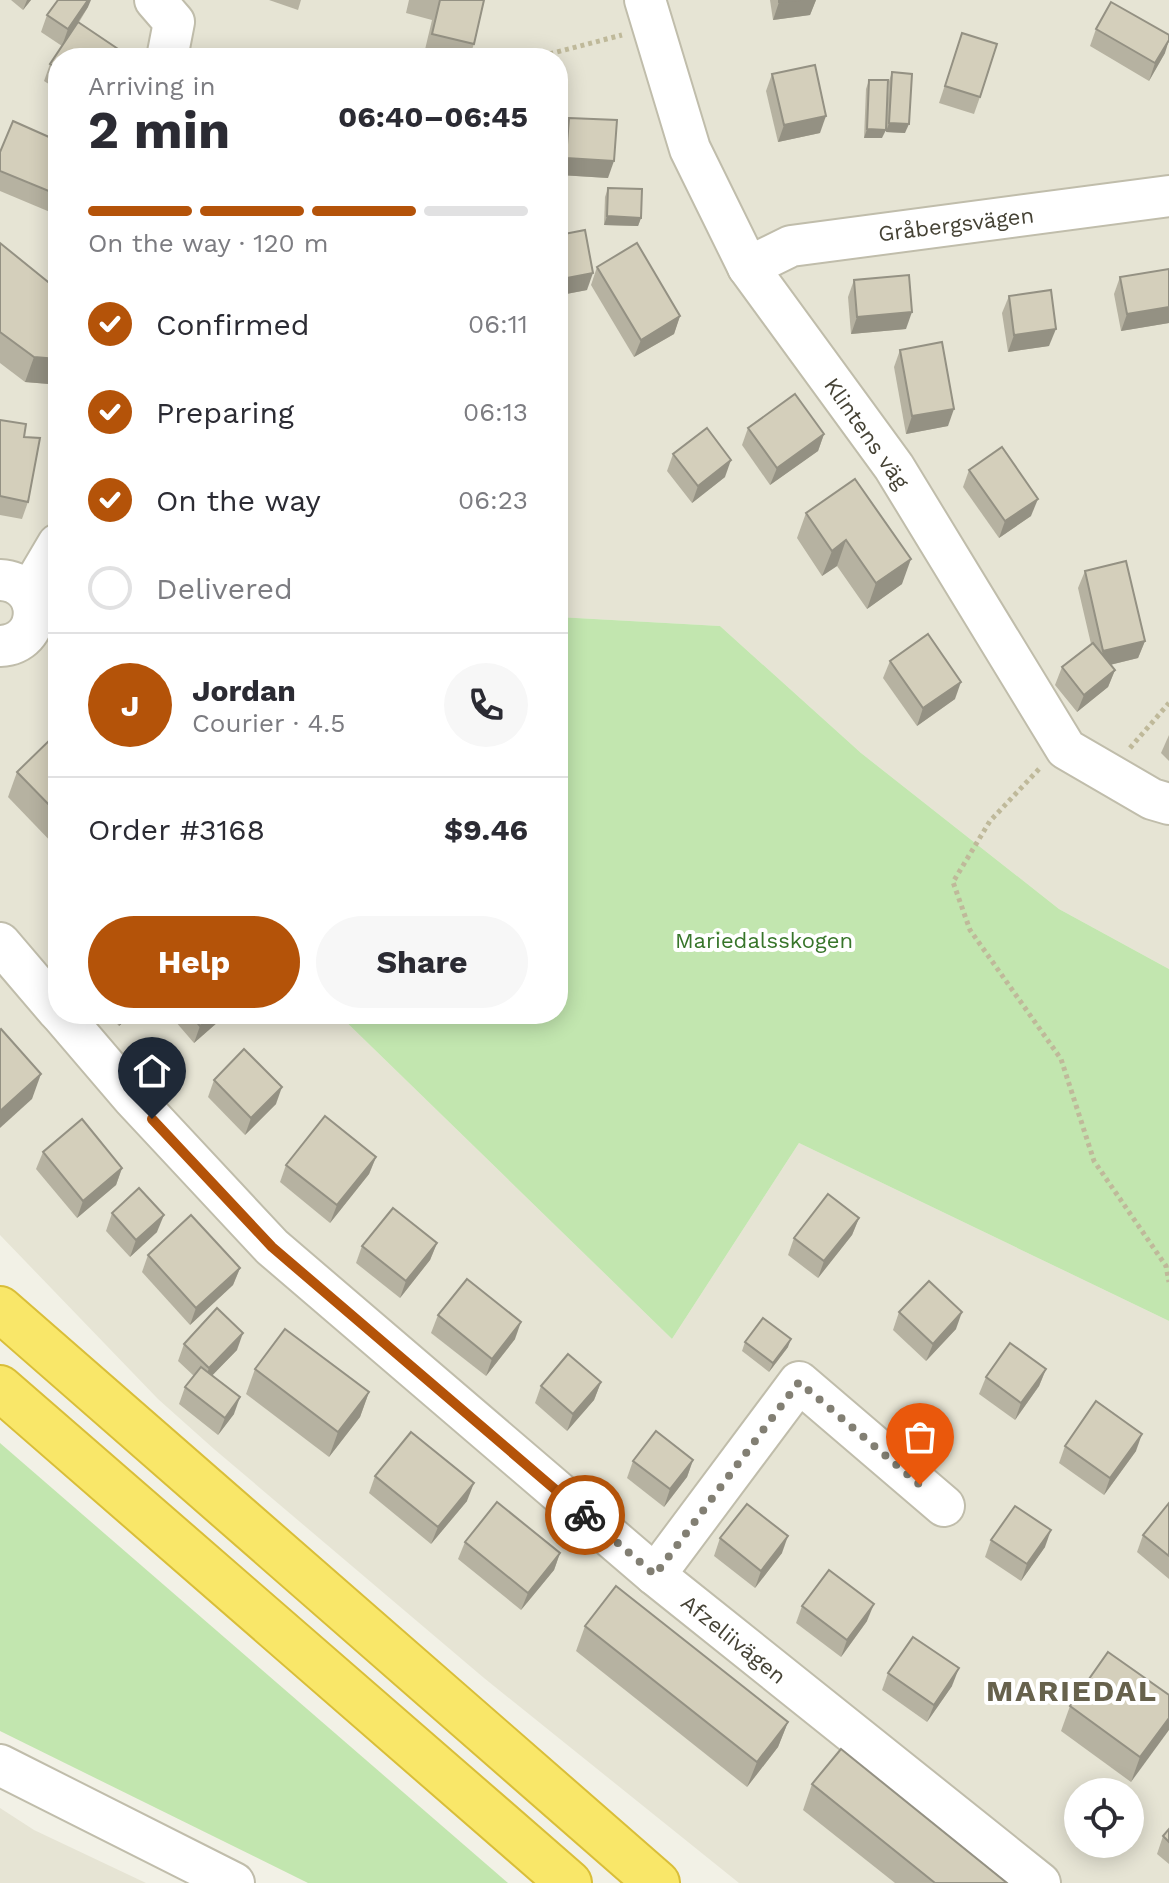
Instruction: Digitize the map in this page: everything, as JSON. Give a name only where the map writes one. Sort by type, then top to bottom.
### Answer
[{"type":"highway","points":[[0,1309],[657,1883]]},
{"type":"highway","points":[[0,1388],[569,1883]]},
{"type":"street","name":"Klintens väg","points":[[649,13],[690,149],[748,267],[894,467],[1066,749],[1169,804]]},
{"type":"street","name":"Gråbergsvägen","points":[[748,267],[791,246],[1169,196]]},
{"type":"street","points":[[1,648],[16,643],[31,628],[35,607],[14,586],[48,554]]},
{"type":"street","name":"Afzeliivägen","points":[[0,943],[48,999]]},
{"type":"street","name":"Afzeliivägen","points":[[69,1024],[132,1097],[272,1247],[655,1575],[1040,1883]]},
{"type":"street","points":[[655,1575],[799,1382],[944,1506]]},
{"type":"street","points":[[0,1765],[234,1883]]},
{"type":"path","points":[[560,48],[649,13]]},
{"type":"path","points":[[1108,773],[1169,703]]},
{"type":"path","points":[[1066,749],[1034,773],[990,821],[953,882],[970,930],[1061,1059],[1094,1161],[1166,1266],[1169,1282]]},
{"type":"shaded area","points":[[0,0],[1169,0],[1169,969],[1059,909],[861,753],[720,626],[568,618],[568,48],[48,48],[48,1024],[348,1024],[672,1339],[799,1143],[1169,1321],[1169,1883],[739,1883],[484,1678],[158,1399],[0,1235]]},
{"type":"shaded area","points":[[0,1808],[34,1830],[146,1883],[0,1883]]},
{"type":"green space","name":"Mariedalsskogen","points":[[568,618],[720,626],[861,753],[1059,909],[1169,969],[1169,1321],[799,1143],[672,1339],[348,1024],[568,1024]]},
{"type":"green space","points":[[0,1443],[508,1883],[308,1883],[0,1731]]},
{"type":"building","points":[[58,0],[88,0],[68,29],[47,15]]},
{"type":"building","points":[[440,0],[484,0],[474,44],[432,34]]},
{"type":"building","points":[[1111,2],[1169,35],[1155,63],[1096,29]]},
{"type":"building","points":[[78,22],[117,48],[61,48]]},
{"type":"building","points":[[962,33],[997,44],[980,97],[945,86]]},
{"type":"building","points":[[815,65],[826,116],[784,125],[772,74]]},
{"type":"building","points":[[892,72],[912,74],[909,124],[889,123]]},
{"type":"building","points":[[869,80],[888,80],[886,130],[867,129]]},
{"type":"building","points":[[569,118],[617,120],[614,161],[568,158]]},
{"type":"building","points":[[13,121],[48,137],[48,191],[0,171],[0,152]]},
{"type":"building","points":[[608,188],[642,189],[641,218],[607,216]]},
{"type":"building","points":[[585,230],[593,273],[568,278],[568,233]]},
{"type":"building","points":[[0,243],[48,282],[48,358],[34,357],[0,332]]},
{"type":"building","points":[[637,243],[680,316],[641,340],[597,267]]},
{"type":"building","points":[[1169,269],[1169,307],[1127,314],[1120,277]]},
{"type":"building","points":[[909,275],[912,312],[857,317],[854,280]]},
{"type":"building","points":[[1051,290],[1056,329],[1014,335],[1009,296]]},
{"type":"building","points":[[942,342],[954,409],[912,416],[900,350]]},
{"type":"building","points":[[795,394],[824,434],[777,468],[748,428]]},
{"type":"building","points":[[0,420],[26,424],[24,437],[40,438],[28,502],[0,496]]},
{"type":"building","points":[[707,428],[731,460],[698,486],[673,454]]},
{"type":"building","points":[[1002,447],[1038,499],[1005,521],[969,470]]},
{"type":"building","points":[[855,479],[911,559],[876,583],[846,540],[832,551],[806,513]]},
{"type":"building","points":[[1126,561],[1145,641],[1103,651],[1085,571]]},
{"type":"building","points":[[928,634],[961,682],[923,708],[890,661]]},
{"type":"building","points":[[1093,643],[1115,670],[1084,695],[1062,667]]},
{"type":"building","points":[[48,742],[48,804],[17,772]]},
{"type":"building","points":[[0,1030],[41,1074],[0,1111]]},
{"type":"building","points":[[244,1049],[282,1087],[251,1118],[214,1080]]},
{"type":"building","points":[[325,1116],[376,1157],[337,1205],[286,1165]]},
{"type":"building","points":[[82,1119],[122,1168],[83,1201],[43,1152]]},
{"type":"building","points":[[139,1188],[164,1215],[136,1240],[112,1213]]},
{"type":"building","points":[[828,1194],[859,1218],[824,1261],[794,1238]]},
{"type":"building","points":[[393,1208],[437,1243],[406,1281],[362,1246]]},
{"type":"building","points":[[191,1215],[240,1268],[196,1308],[148,1255]]},
{"type":"building","points":[[467,1279],[521,1322],[492,1359],[438,1315]]},
{"type":"building","points":[[929,1281],[962,1312],[933,1344],[899,1312]]},
{"type":"building","points":[[217,1308],[243,1333],[209,1368],[184,1344]]},
{"type":"building","points":[[763,1318],[791,1339],[773,1363],[745,1342]]},
{"type":"building","points":[[285,1329],[369,1392],[338,1432],[255,1369]]},
{"type":"building","points":[[1010,1343],[1046,1369],[1021,1403],[986,1377]]},
{"type":"building","points":[[568,1354],[601,1382],[573,1414],[541,1386]]},
{"type":"building","points":[[201,1367],[240,1397],[225,1418],[185,1387]]},
{"type":"building","points":[[1096,1401],[1142,1434],[1110,1478],[1065,1446]]},
{"type":"building","points":[[656,1431],[693,1460],[670,1489],[633,1461]]},
{"type":"building","points":[[411,1432],[474,1483],[438,1527],[375,1476]]},
{"type":"building","points":[[497,1502],[560,1553],[528,1593],[465,1542]]},
{"type":"building","points":[[1169,1503],[1169,1556],[1143,1535]]},
{"type":"building","points":[[747,1504],[788,1536],[761,1571],[720,1538]]},
{"type":"building","points":[[1015,1506],[1051,1530],[1027,1564],[991,1540]]},
{"type":"building","points":[[829,1570],[874,1604],[847,1640],[802,1606]]},
{"type":"building","points":[[616,1586],[788,1722],[757,1762],[585,1626]]},
{"type":"building","points":[[913,1637],[959,1668],[934,1705],[888,1673]]},
{"type":"building","points":[[1108,1652],[1169,1695],[1169,1718],[1140,1757],[1070,1706]]},
{"type":"building","points":[[841,1749],[1007,1883],[935,1883],[812,1784]]},
{"type":"way so far","points":[[585,1515],[655,1575],[799,1382],[920,1485]]},
{"type":"district","name":"MARIEDAL","points":[[1072,1691]]},
{"type":"route","points":[[152,1119],[272,1247],[585,1515]]}]
